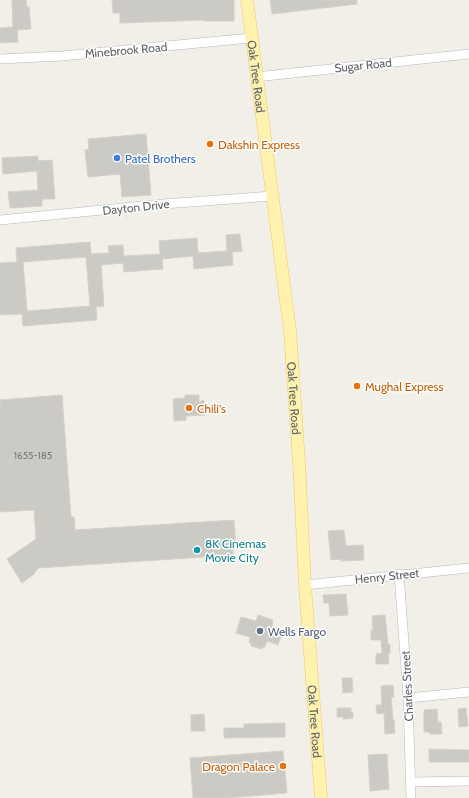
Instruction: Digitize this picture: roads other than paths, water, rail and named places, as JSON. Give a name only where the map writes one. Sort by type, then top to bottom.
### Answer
[{"type":"main road","name":"Oak Tree Road","points":[[247,0],[290,331],[299,462],[305,584],[321,798]]},
{"type":"street","name":"Minebrook Road","points":[[0,59],[67,56],[251,38]]},
{"type":"street","name":"Sugar Road","points":[[256,77],[469,54]]},
{"type":"street","name":"Dayton Drive","points":[[0,220],[163,204],[272,196]]},
{"type":"street","name":"Henry Street","points":[[305,584],[469,568]]},
{"type":"street","name":"Charles Street","points":[[399,574],[408,698],[412,798]]},
{"type":"street","points":[[408,698],[469,692]]},
{"type":"street","points":[[411,782],[447,780],[469,781]]},
{"type":"place","name":"Dakshin Express","points":[[210,144]]},
{"type":"place","name":"Patel Brothers","points":[[117,158]]},
{"type":"place","name":"Mughal Express","points":[[357,386]]},
{"type":"place","name":"Chili's","points":[[189,408]]},
{"type":"place","name":"8K Cinemas Movie City","points":[[197,550]]},
{"type":"place","name":"Wells Fargo","points":[[260,631]]},
{"type":"place","name":"Dragon Palace","points":[[283,766]]}]
